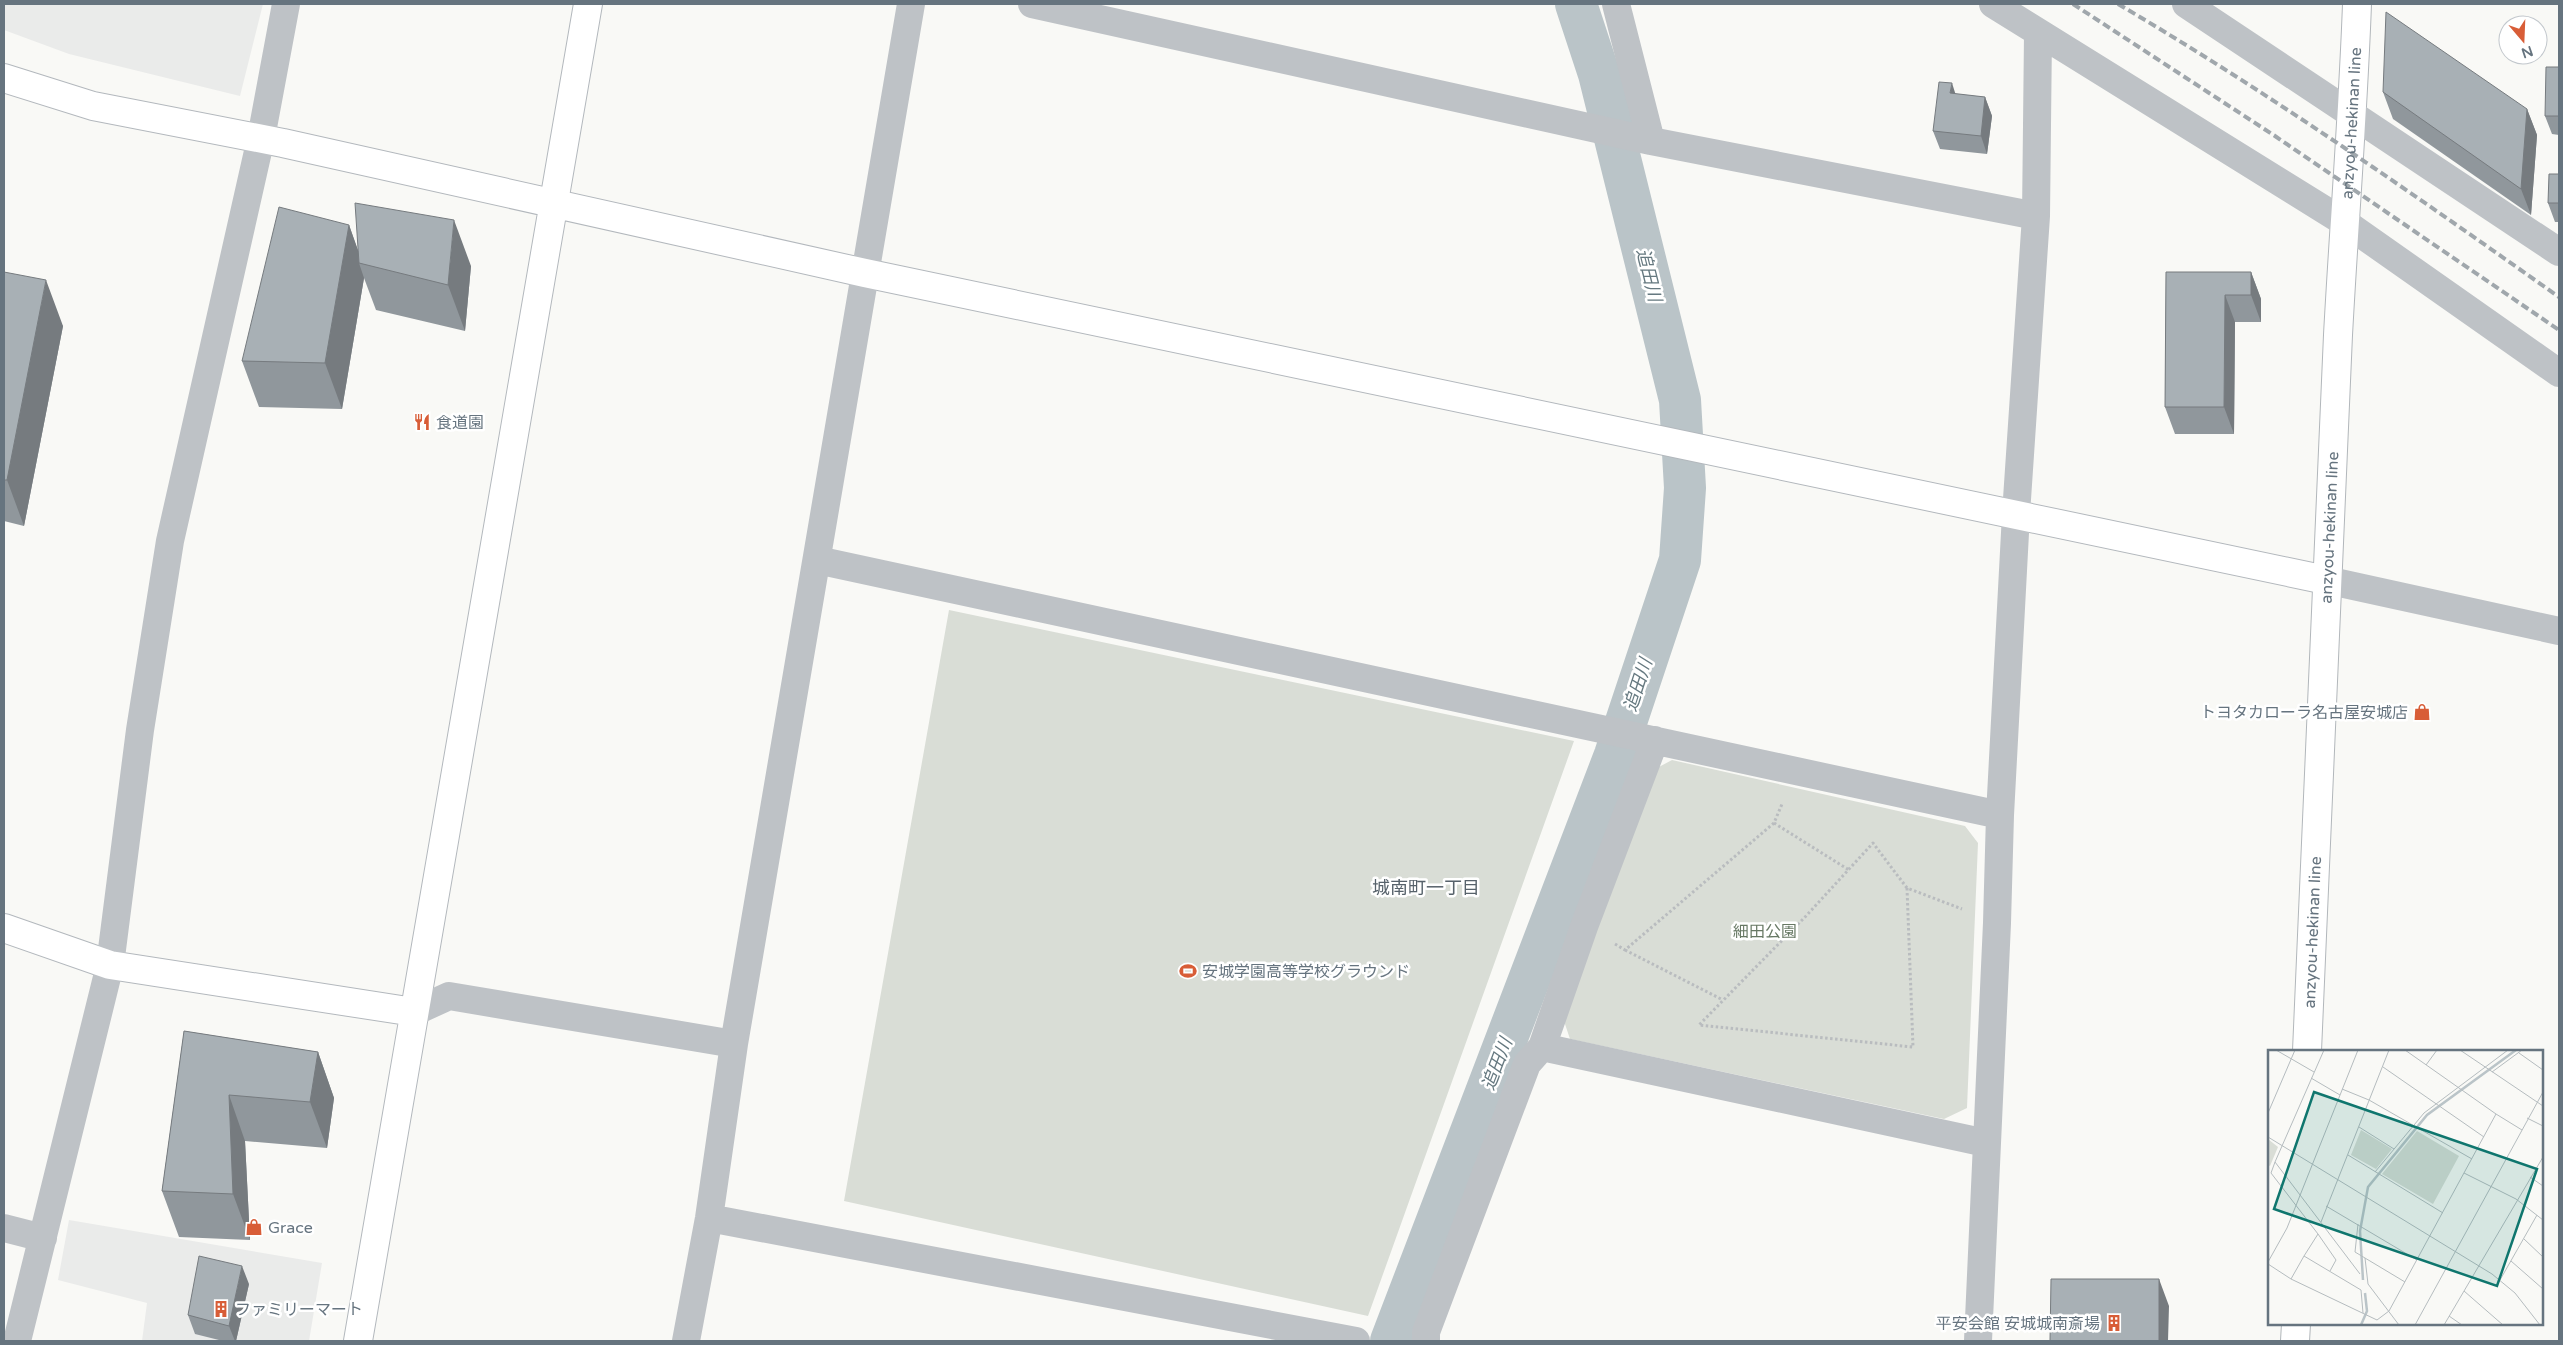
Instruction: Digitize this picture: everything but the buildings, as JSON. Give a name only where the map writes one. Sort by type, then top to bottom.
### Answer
[{"type":"street","points":[[17,1341],[110,965],[140,730],[170,541],[261,138],[286,4]]},
{"type":"street","points":[[358,1341],[588,4]]},
{"type":"street","points":[[686,1341],[709,1218],[734,1044],[911,4]]},
{"type":"street","points":[[1032,4],[1641,139],[2036,216]]},
{"type":"street","points":[[1616,4],[1641,139]]},
{"type":"street","points":[[1993,4],[2038,34],[2344,222],[2559,373]]},
{"type":"street","points":[[2186,4],[2559,252]]},
{"type":"street","name":"anzyou-hekinan line","points":[[2307,1050],[2326,580],[2344,222],[2353,115],[2357,4]]},
{"type":"street","points":[[1978,1341],[1997,923],[2000,815],[2016,514],[2036,216],[2038,34]]},
{"type":"street","points":[[4,78],[93,106],[261,138],[865,273],[1666,440],[2559,631]]},
{"type":"street","points":[[817,560],[2000,815]]},
{"type":"street","points":[[1426,1341],[1426,1332],[1527,1064],[1542,1047],[1647,738]]},
{"type":"street","points":[[4,928],[110,965],[414,1012],[449,996],[734,1044]]},
{"type":"street","points":[[1542,1047],[1986,1143]]},
{"type":"street","points":[[709,1218],[1356,1341]]},
{"type":"street","points":[[4,1228],[43,1238]]},
{"type":"street","points":[[2295,1341],[2296,1325]]},
{"type":"path","points":[[1624,950],[1774,822],[1849,870]]},
{"type":"path","points":[[1907,888],[1913,1047],[1699,1025],[1873,843],[1907,888],[1997,923]]},
{"type":"path","points":[[1585,924],[1624,950],[1723,1000]]},
{"type":"shaded area","points":[[4,4],[263,4],[240,96],[69,54],[4,30]]},
{"type":"shaded area","name":"ファミリーマート","points":[[69,1220],[322,1263],[309,1341],[142,1341],[147,1303],[58,1280]]},
{"type":"green space","name":"安城学園高等学校グラウンド","points":[[949,610],[1574,741],[1368,1316],[844,1201]]},
{"type":"green space","name":"細田公園","points":[[1672,760],[1965,826],[1978,843],[1967,1108],[1944,1119],[1570,1039],[1563,1018],[1657,768]]},
{"type":"waterway","name":"追田川","points":[[1391,1341],[1615,755],[1680,560],[1685,488],[1680,400],[1599,74],[1576,4]]},
{"type":"railway","points":[[2073,4],[2275,136],[2559,330]]},
{"type":"railway","points":[[2118,4],[2286,109],[2559,297]]},
{"type":"place","name":"食道園","points":[[422,422]]},
{"type":"place","name":"トヨタカローラ名古屋安城店","points":[[2422,712]]},
{"type":"place","name":"安城学園高等学校グラウンド","points":[[1188,971]]},
{"type":"place","name":"Grace","points":[[254,1227]]},
{"type":"place","name":"ファミリーマート","points":[[221,1309]]},
{"type":"place","name":"平安会館 安城城南斎場","points":[[2114,1323]]},
{"type":"district","name":"城南町一丁目","points":[[1426,888]]}]
